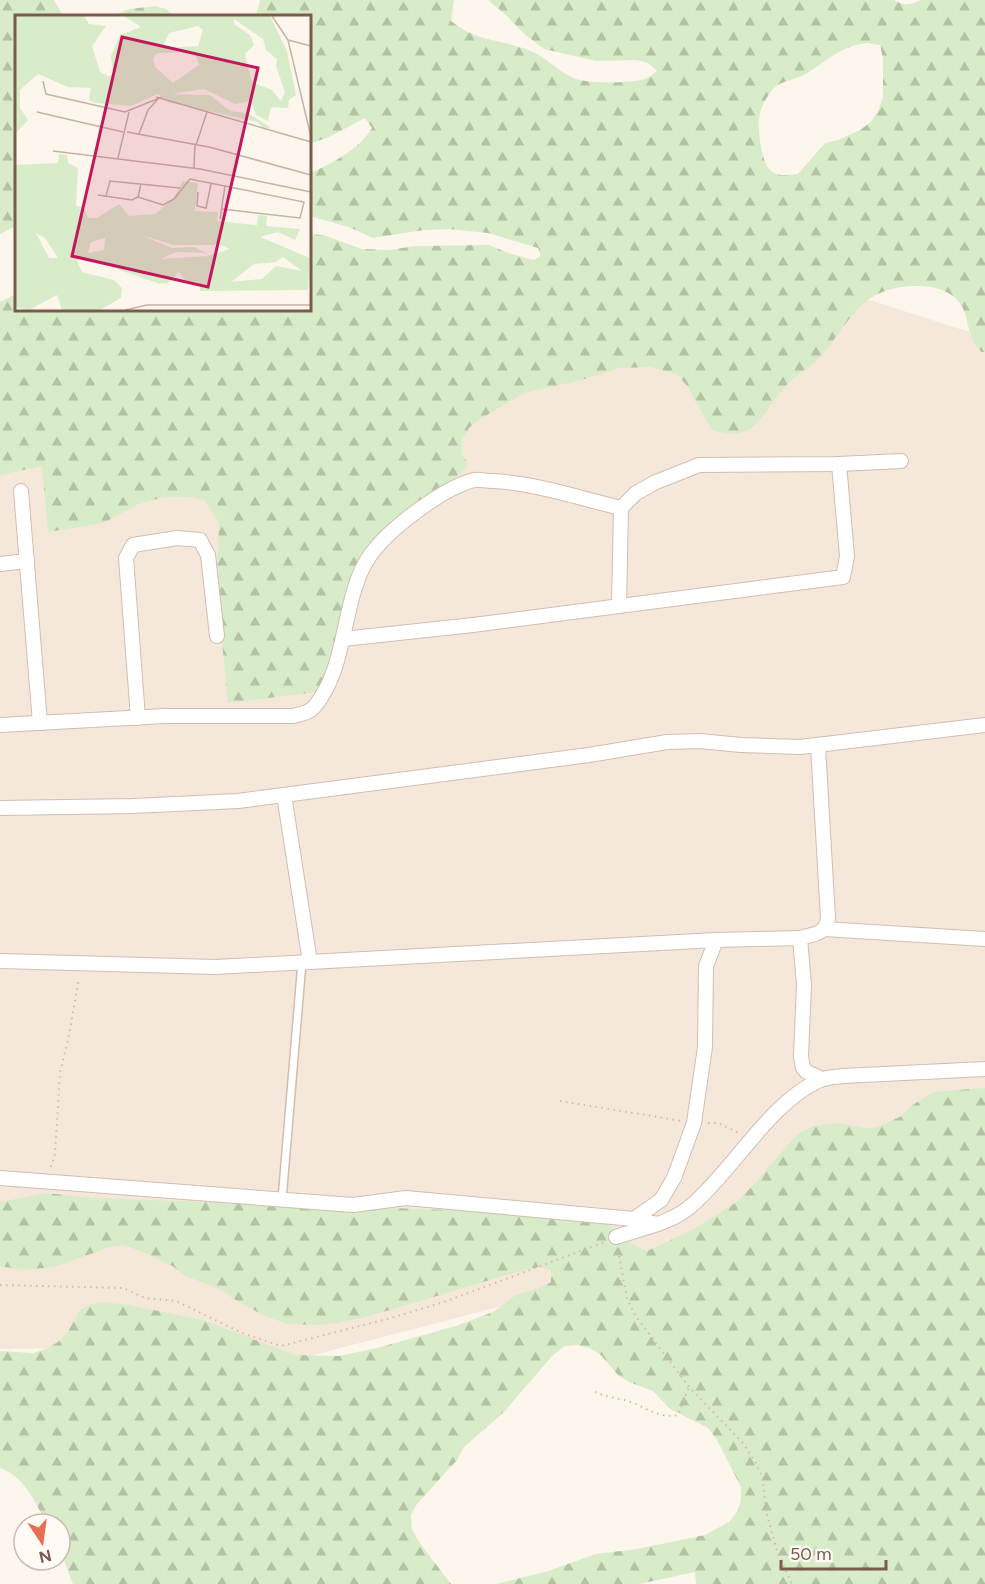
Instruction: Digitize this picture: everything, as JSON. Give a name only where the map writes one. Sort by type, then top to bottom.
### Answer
[{"type":"street","points":[[620,606],[621,508],[636,493],[656,482],[699,465],[901,461]]},
{"type":"street","points":[[343,639],[473,625],[843,577],[848,556],[839,464]]},
{"type":"street","points":[[0,725],[138,718],[293,716],[305,713],[313,709],[332,675],[358,581],[371,555],[401,524],[440,495],[475,480],[513,482],[621,508]]},
{"type":"street","points":[[21,491],[40,723]]},
{"type":"street","points":[[138,718],[126,558],[134,545],[177,538],[200,540],[208,555],[217,636]]},
{"type":"street","points":[[0,564],[27,561]]},
{"type":"street","points":[[0,808],[184,805],[238,801],[589,755],[667,742],[700,741],[800,747],[985,725]]},
{"type":"street","points":[[818,746],[828,918],[824,930]]},
{"type":"street","points":[[284,795],[306,962]]},
{"type":"street","points":[[0,961],[216,967],[716,940],[801,938],[824,930],[985,939]]},
{"type":"street","points":[[801,938],[804,985],[801,1056],[803,1068],[822,1079]]},
{"type":"street","points":[[634,1219],[661,1200],[674,1178],[694,1123],[705,1047],[706,966],[716,940]]},
{"type":"street","points":[[616,1237],[658,1224],[691,1207],[733,1163],[752,1139],[796,1095],[822,1079],[985,1068]]},
{"type":"street","points":[[0,1178],[353,1205],[406,1198],[634,1219],[658,1224]]},
{"type":"lane","points":[[282,1200],[306,962]]},
{"type":"path","points":[[46,1181],[55,1154],[60,1073],[78,994],[80,963]]},
{"type":"path","points":[[560,1101],[694,1123],[718,1123],[752,1139]]},
{"type":"path","points":[[0,1285],[123,1288],[145,1298],[176,1301],[235,1329],[281,1346],[444,1302],[590,1249],[616,1237],[627,1298],[635,1315],[689,1387],[742,1442],[756,1463],[763,1479],[766,1510],[777,1551],[792,1584]]},
{"type":"path","points":[[595,1392],[629,1401],[652,1413],[666,1417],[678,1414],[689,1387]]},
{"type":"shaded area","points":[[870,300],[985,337],[985,1143],[533,1298],[287,1362],[168,1347],[0,1349],[0,461],[396,407]]},
{"type":"green space","points":[[0,0],[54,0],[62,15],[15,15],[15,226],[0,234]]},
{"type":"green space","points":[[260,0],[454,0],[451,21],[461,28],[535,53],[576,79],[610,82],[645,79],[657,71],[648,63],[637,60],[596,61],[544,49],[488,0],[894,0],[908,4],[921,0],[985,0],[985,352],[981,352],[974,342],[962,306],[951,294],[930,287],[900,287],[872,297],[862,305],[820,358],[790,381],[757,423],[739,433],[712,430],[687,386],[678,375],[651,367],[620,368],[524,393],[469,428],[462,440],[462,453],[468,464],[455,478],[412,507],[375,549],[333,690],[228,703],[217,572],[219,523],[205,501],[192,497],[164,497],[139,504],[103,523],[48,532],[42,466],[0,475],[0,302],[15,294],[15,310],[310,310],[310,233],[326,236],[362,249],[389,250],[415,246],[489,245],[534,260],[541,256],[538,248],[488,233],[449,229],[424,230],[373,238],[349,227],[310,216],[310,173],[352,149],[367,136],[372,128],[365,118],[329,137],[310,144],[310,15],[256,15]],"holes":[[[867,43],[880,45],[883,58],[883,97],[871,122],[860,130],[825,143],[798,174],[781,175],[771,171],[763,154],[759,123],[763,105],[773,89],[806,74],[849,47]]]},
{"type":"green space","points":[[155,6],[166,9],[172,15],[114,15],[130,9]]},
{"type":"green space","points":[[985,1088],[985,1584],[696,1584],[695,1572],[639,1584],[496,1584],[545,1572],[596,1554],[637,1549],[705,1535],[729,1522],[737,1512],[741,1500],[741,1487],[717,1440],[708,1428],[670,1409],[653,1391],[618,1375],[600,1354],[577,1345],[565,1346],[553,1355],[504,1412],[464,1447],[457,1460],[417,1504],[411,1515],[412,1529],[419,1542],[451,1584],[73,1584],[68,1572],[72,1572],[72,1512],[40,1512],[23,1484],[9,1472],[0,1468],[0,1351],[33,1353],[46,1349],[67,1333],[80,1310],[91,1304],[103,1302],[129,1305],[203,1320],[295,1355],[339,1356],[456,1326],[493,1312],[516,1295],[551,1282],[551,1270],[539,1267],[527,1269],[358,1319],[321,1325],[287,1324],[263,1315],[222,1290],[183,1275],[174,1267],[148,1254],[123,1245],[110,1247],[54,1267],[22,1270],[0,1266],[0,1202],[46,1193],[93,1198],[451,1210],[563,1208],[609,1223],[624,1240],[647,1251],[692,1230],[737,1202],[799,1133],[813,1126],[838,1123],[865,1128],[877,1127],[902,1116],[911,1106],[934,1092]]}]
